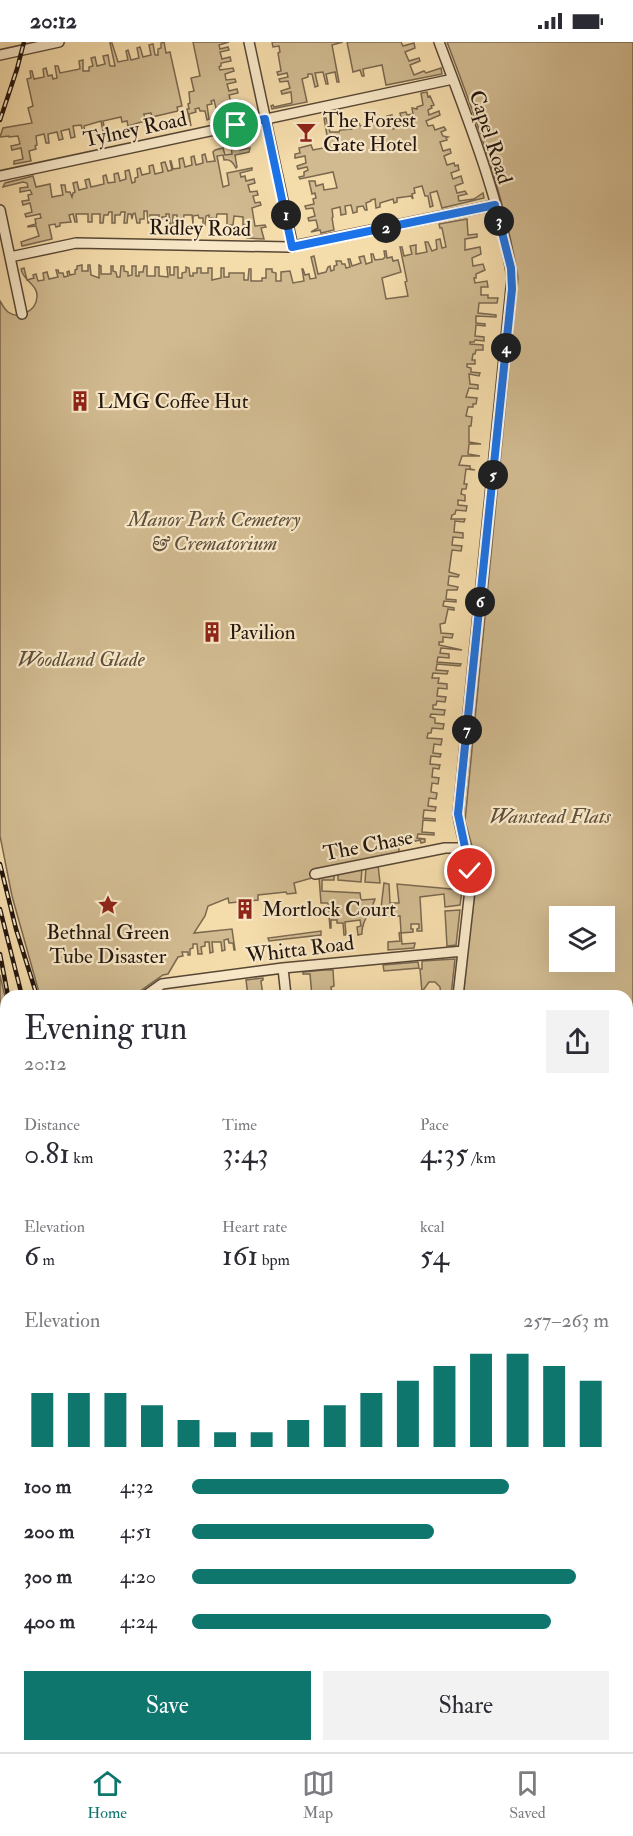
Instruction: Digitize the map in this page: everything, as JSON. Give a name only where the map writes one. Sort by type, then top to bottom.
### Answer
[{"type":"street","points":[[0,55],[59,42]]},
{"type":"street","points":[[249,42],[292,247]]},
{"type":"street","name":"Capel Road","points":[[439,42],[480,155],[495,205],[511,268],[512,289],[458,814],[470,865],[471,881],[459,990]]},
{"type":"street","name":"Tylney Road","points":[[0,176],[453,79]]},
{"type":"street","name":"Ridley Road","points":[[10,257],[76,243],[292,247],[495,205]]},
{"type":"street","points":[[0,210],[22,314]]},
{"type":"street","name":"The Chase","points":[[315,874],[445,848],[465,848]]},
{"type":"street","name":"Whitta Road","points":[[154,990],[162,984],[283,968],[463,951]]},
{"type":"street","points":[[283,968],[285,990]]},
{"type":"green space","points":[[164,42],[166,53],[170,52],[182,106],[177,107],[178,111],[152,117],[151,113],[144,114],[145,121],[128,126],[127,121],[122,122],[121,117],[103,121],[105,131],[103,131],[101,121],[84,126],[85,135],[81,125],[73,126],[75,137],[71,138],[69,129],[61,131],[63,139],[59,140],[57,132],[48,134],[49,143],[46,143],[44,134],[36,136],[36,149],[29,151],[31,161],[14,164],[14,161],[23,159],[21,148],[12,150],[11,146],[20,144],[18,136],[0,137],[3,128],[32,123],[28,108],[33,106],[27,79],[31,78],[30,71],[34,79],[44,77],[43,69],[46,68],[48,76],[52,75],[53,79],[57,78],[55,66],[58,66],[60,73],[80,69],[79,61],[83,60],[83,71],[89,71],[89,67],[93,66],[91,58],[95,57],[97,66],[105,64],[103,56],[108,55],[110,66],[115,66],[110,43],[112,43],[118,62],[128,60],[126,51],[128,50],[131,60],[139,58],[137,48],[140,47],[143,57],[151,55],[149,45],[153,44],[155,55],[158,55],[158,49]]},
{"type":"green space","points":[[193,42],[229,42],[219,45],[220,49],[228,47],[229,50],[220,52],[222,59],[230,57],[231,61],[221,63],[219,67],[220,70],[233,68],[234,71],[225,74],[226,80],[235,79],[236,82],[227,84],[229,91],[237,89],[238,93],[229,95],[231,102],[240,100],[240,103],[231,105],[232,109],[241,107],[233,110],[233,114],[255,110],[255,113],[221,120],[214,100],[211,101],[212,104],[207,105],[209,119],[207,120],[205,111],[200,111],[199,108],[195,109],[196,112],[189,114],[191,126],[187,109],[190,103],[189,92],[194,91],[191,78],[200,76]]},
{"type":"green space","points":[[272,42],[343,42],[332,45],[339,82],[337,82],[335,72],[326,74],[328,84],[326,84],[323,72],[315,73],[318,86],[315,87],[312,74],[308,74],[308,77],[302,79],[307,102],[272,109],[273,105],[274,107],[292,103],[291,92],[282,94],[281,91],[290,88],[288,81],[280,82],[279,79],[288,77],[287,73],[278,75],[277,72],[281,71],[279,46],[273,47]]},
{"type":"green space","points":[[347,42],[401,42],[403,46],[414,43],[415,48],[405,52],[409,61],[419,58],[420,61],[410,65],[414,75],[441,68],[442,74],[386,85],[382,65],[363,69],[364,76],[360,70],[353,72]]},
{"type":"green space","name":"Wanstead Flats","points":[[447,42],[633,42],[633,990],[464,990],[476,871],[475,857],[465,821],[518,278],[506,218],[479,129]]},
{"type":"green space","points":[[427,92],[434,105],[428,110],[429,115],[439,111],[440,115],[426,121],[428,126],[433,125],[435,130],[444,127],[446,130],[441,132],[443,136],[448,137],[447,140],[440,142],[443,151],[450,149],[451,153],[444,156],[447,165],[454,163],[455,166],[458,165],[459,170],[451,173],[453,179],[461,176],[463,183],[455,186],[457,193],[465,191],[467,194],[458,196],[459,201],[474,199],[483,193],[484,198],[442,208],[437,191],[430,193],[433,206],[430,207],[428,196],[425,196],[422,186],[414,188],[413,199],[411,196],[397,198],[397,202],[394,203],[393,199],[380,203],[380,207],[376,208],[375,199],[366,203],[367,210],[363,206],[357,207],[357,212],[353,213],[351,205],[345,206],[346,214],[341,215],[340,207],[332,209],[334,230],[321,233],[320,230],[311,232],[318,228],[316,220],[309,221],[308,218],[315,216],[313,208],[306,209],[305,206],[314,204],[313,199],[316,198],[315,193],[312,194],[309,181],[315,181],[316,186],[323,184],[324,190],[337,188],[333,172],[300,179],[299,177],[304,176],[304,172],[308,170],[307,167],[298,169],[297,166],[306,163],[305,156],[295,158],[295,154],[300,153],[299,148],[311,145],[313,150],[329,147],[324,118],[326,118],[330,132],[352,129],[352,124],[359,122],[360,126],[377,123],[379,128],[389,125],[387,116],[392,115],[393,129],[405,125],[400,113],[413,114],[412,108],[417,109],[423,105],[421,93]]},
{"type":"green space","points":[[239,144],[240,150],[250,148],[249,152],[235,155],[236,168],[231,161],[224,160],[223,155],[217,156],[223,187],[229,185],[227,173],[252,168],[252,170],[240,173],[241,177],[245,176],[246,181],[254,179],[255,183],[248,185],[250,192],[257,191],[258,195],[253,196],[255,203],[260,202],[261,205],[252,208],[255,226],[265,225],[266,227],[261,228],[264,239],[247,238],[243,217],[234,216],[233,225],[227,225],[227,214],[217,214],[215,225],[214,218],[206,216],[205,225],[203,218],[199,218],[198,215],[193,216],[193,224],[192,215],[184,215],[183,224],[181,224],[177,215],[173,215],[173,224],[170,224],[169,214],[162,217],[161,224],[159,224],[159,215],[150,215],[148,223],[147,211],[144,211],[144,219],[140,219],[140,223],[137,223],[135,213],[132,219],[131,214],[128,214],[127,223],[124,223],[125,212],[121,212],[120,215],[115,215],[115,223],[112,223],[112,212],[109,212],[108,215],[104,215],[103,223],[100,223],[100,214],[92,214],[92,222],[88,222],[88,214],[76,214],[77,222],[73,214],[69,215],[71,222],[60,223],[60,226],[56,227],[55,224],[49,225],[52,239],[22,246],[21,242],[39,236],[36,226],[28,226],[36,224],[35,219],[41,218],[40,214],[26,217],[25,214],[32,212],[30,203],[23,205],[22,201],[29,200],[28,195],[32,194],[30,190],[20,192],[20,188],[28,187],[27,183],[3,187],[5,183],[33,176],[36,187],[50,184],[52,197],[63,195],[61,185],[65,185],[66,192],[70,192],[72,197],[75,192],[73,183],[77,182],[79,190],[87,188],[85,180],[89,179],[91,187],[104,184],[103,176],[106,175],[108,183],[115,182],[114,174],[118,173],[120,181],[126,179],[125,171],[129,170],[132,183],[138,177],[137,169],[140,168],[142,175],[150,173],[149,166],[153,165],[155,174],[163,172],[161,163],[165,162],[168,171],[172,170],[170,161],[173,169],[180,168],[179,159],[183,158],[185,167],[192,165],[191,157],[194,156],[196,165],[203,163],[202,155],[205,154],[207,162],[215,161],[213,152],[215,150],[223,148],[225,155],[232,154],[231,146]]},
{"type":"green space","name":"Manor Park Cemetery & Crematorium","points":[[467,219],[468,235],[477,234],[477,237],[465,239],[465,250],[480,247],[481,254],[472,258],[473,266],[483,264],[485,270],[476,274],[475,283],[487,281],[488,287],[481,287],[481,295],[498,298],[497,303],[479,303],[478,313],[496,315],[496,317],[476,316],[476,323],[485,324],[485,326],[476,325],[475,336],[484,337],[484,341],[475,340],[470,344],[483,345],[483,350],[476,350],[473,354],[472,360],[475,360],[475,364],[467,364],[471,372],[480,373],[479,376],[469,374],[470,384],[478,385],[478,389],[469,388],[466,397],[477,398],[473,407],[468,407],[466,416],[472,417],[471,426],[469,426],[469,442],[481,444],[469,444],[468,454],[480,456],[462,456],[459,465],[470,466],[470,469],[475,470],[466,469],[464,484],[467,484],[466,489],[462,489],[461,494],[465,495],[465,501],[458,500],[458,505],[467,506],[466,511],[456,510],[451,519],[465,519],[464,522],[455,521],[454,532],[463,533],[463,538],[453,537],[452,545],[462,546],[461,551],[452,550],[449,572],[459,575],[458,577],[449,576],[448,585],[458,587],[457,590],[447,590],[446,599],[456,600],[456,602],[444,601],[443,606],[454,608],[454,610],[448,609],[445,623],[440,624],[441,633],[453,634],[452,638],[443,637],[443,642],[439,642],[439,645],[462,650],[441,648],[440,653],[449,654],[449,658],[438,657],[437,662],[461,664],[460,666],[437,664],[436,670],[448,671],[447,674],[433,673],[432,678],[439,678],[438,683],[447,684],[447,689],[438,688],[437,696],[446,697],[445,702],[437,701],[436,705],[433,705],[433,709],[445,710],[444,715],[431,714],[430,717],[435,718],[435,723],[444,724],[443,729],[432,728],[427,738],[442,739],[441,745],[434,744],[433,753],[441,754],[440,757],[431,756],[430,764],[440,765],[439,769],[433,768],[432,777],[439,778],[438,784],[432,783],[431,792],[437,793],[436,799],[429,798],[428,806],[436,807],[435,811],[424,810],[423,818],[435,819],[435,821],[423,820],[422,832],[434,833],[434,835],[418,834],[417,838],[425,839],[425,842],[421,843],[420,840],[398,845],[400,855],[312,871],[312,878],[294,883],[296,893],[258,895],[258,900],[229,903],[228,898],[208,906],[205,916],[194,933],[232,929],[235,950],[233,943],[229,943],[228,939],[224,940],[225,950],[222,951],[221,942],[212,942],[213,952],[210,953],[209,942],[205,942],[205,946],[201,947],[202,954],[198,954],[197,944],[193,944],[190,955],[188,952],[182,952],[183,956],[178,957],[168,974],[142,990],[38,990],[12,896],[0,836],[0,301],[12,314],[26,313],[36,302],[37,293],[27,280],[34,278],[33,275],[36,274],[38,281],[44,280],[43,273],[47,272],[49,279],[58,277],[56,270],[58,270],[59,273],[63,273],[64,277],[68,276],[69,271],[70,275],[75,274],[77,266],[82,265],[82,271],[88,271],[88,265],[90,265],[91,275],[99,278],[99,265],[101,274],[111,274],[111,266],[113,266],[117,277],[120,277],[121,266],[124,266],[124,271],[128,272],[128,276],[132,275],[132,266],[136,266],[136,276],[139,276],[139,272],[143,272],[144,266],[147,266],[147,276],[155,276],[155,267],[159,267],[159,276],[168,277],[167,267],[170,267],[170,275],[174,275],[174,267],[178,267],[178,278],[182,278],[186,267],[189,268],[190,276],[197,273],[197,268],[201,268],[201,273],[208,273],[208,268],[212,268],[212,280],[221,278],[221,268],[224,268],[224,277],[229,277],[229,273],[244,273],[244,280],[248,280],[249,269],[251,269],[251,281],[262,281],[262,278],[266,278],[266,269],[272,269],[272,272],[276,273],[276,281],[281,281],[281,272],[290,271],[293,283],[304,281],[302,269],[305,275],[309,274],[310,279],[316,278],[311,257],[314,256],[318,274],[326,272],[330,266],[331,271],[334,270],[334,266],[337,265],[336,261],[341,261],[346,268],[350,267],[348,259],[352,266],[361,263],[359,257],[364,256],[366,264],[372,262],[371,254],[375,260],[383,259],[384,251],[386,251],[387,258],[392,257],[393,261],[398,260],[401,272],[382,278],[386,299],[408,296],[400,247],[402,247],[404,256],[412,254],[410,246],[416,245],[416,254],[427,252],[425,242],[428,242],[432,251],[437,249],[436,240],[440,239],[442,248],[446,247],[439,224]]},
{"type":"green space","points":[[24,268],[27,279],[22,273],[21,269]]},
{"type":"green space","points":[[378,865],[380,883],[365,882],[366,867]]},
{"type":"green space","points":[[362,868],[361,882],[338,880],[338,873]]},
{"type":"green space","points":[[334,874],[334,880],[322,880],[322,891],[360,893],[361,900],[375,899],[363,925],[362,934],[358,935],[357,927],[361,926],[360,920],[345,922],[346,935],[344,935],[343,923],[337,923],[337,920],[331,920],[330,928],[328,903],[321,903],[319,877]]},
{"type":"green space","points":[[384,883],[389,884],[390,903],[399,903],[397,884],[462,890],[460,905],[445,907],[444,894],[420,897],[422,931],[417,931],[419,924],[411,924],[413,932],[401,933],[402,944],[415,943],[414,948],[388,950],[388,942],[400,941],[399,933],[401,932],[400,916],[386,916],[381,908]]},
{"type":"green space","points":[[460,910],[456,945],[447,946],[445,911]]},
{"type":"green space","points":[[321,931],[321,935],[269,941],[268,938]]},
{"type":"green space","points":[[455,959],[452,990],[440,990],[435,982],[429,982],[422,990],[420,969],[422,969],[422,961]]},
{"type":"green space","points":[[418,962],[419,968],[384,971],[383,965]]},
{"type":"green space","points":[[333,970],[334,986],[331,987],[331,990],[311,990],[310,974],[303,974],[303,972]]},
{"type":"green space","points":[[0,975],[3,990],[0,990]]},
{"type":"green space","points":[[263,978],[262,990],[247,990],[246,980]]},
{"type":"railway","points":[[0,120],[24,42]]},
{"type":"railway","points":[[0,864],[16,929],[35,990]]},
{"type":"railway","points":[[0,909],[20,990]]},
{"type":"railway","points":[[0,954],[7,990]]},
{"type":"place","name":"The Forest Gate Hotel","points":[[306,132]]},
{"type":"place","name":"LMG Coffee Hut","points":[[80,401]]},
{"type":"place","name":"Pavilion","points":[[212,632]]},
{"type":"place","name":"Bethnal Green Tube Disaster","points":[[108,905]]},
{"type":"place","name":"Mortlock Court","points":[[245,909]]},
{"type":"route","points":[[236,125],[265,119],[292,247],[495,205],[511,268],[512,289],[458,814],[470,871]]},
{"type":"park label","name":"Woodland Glade","points":[[81,659]]}]
